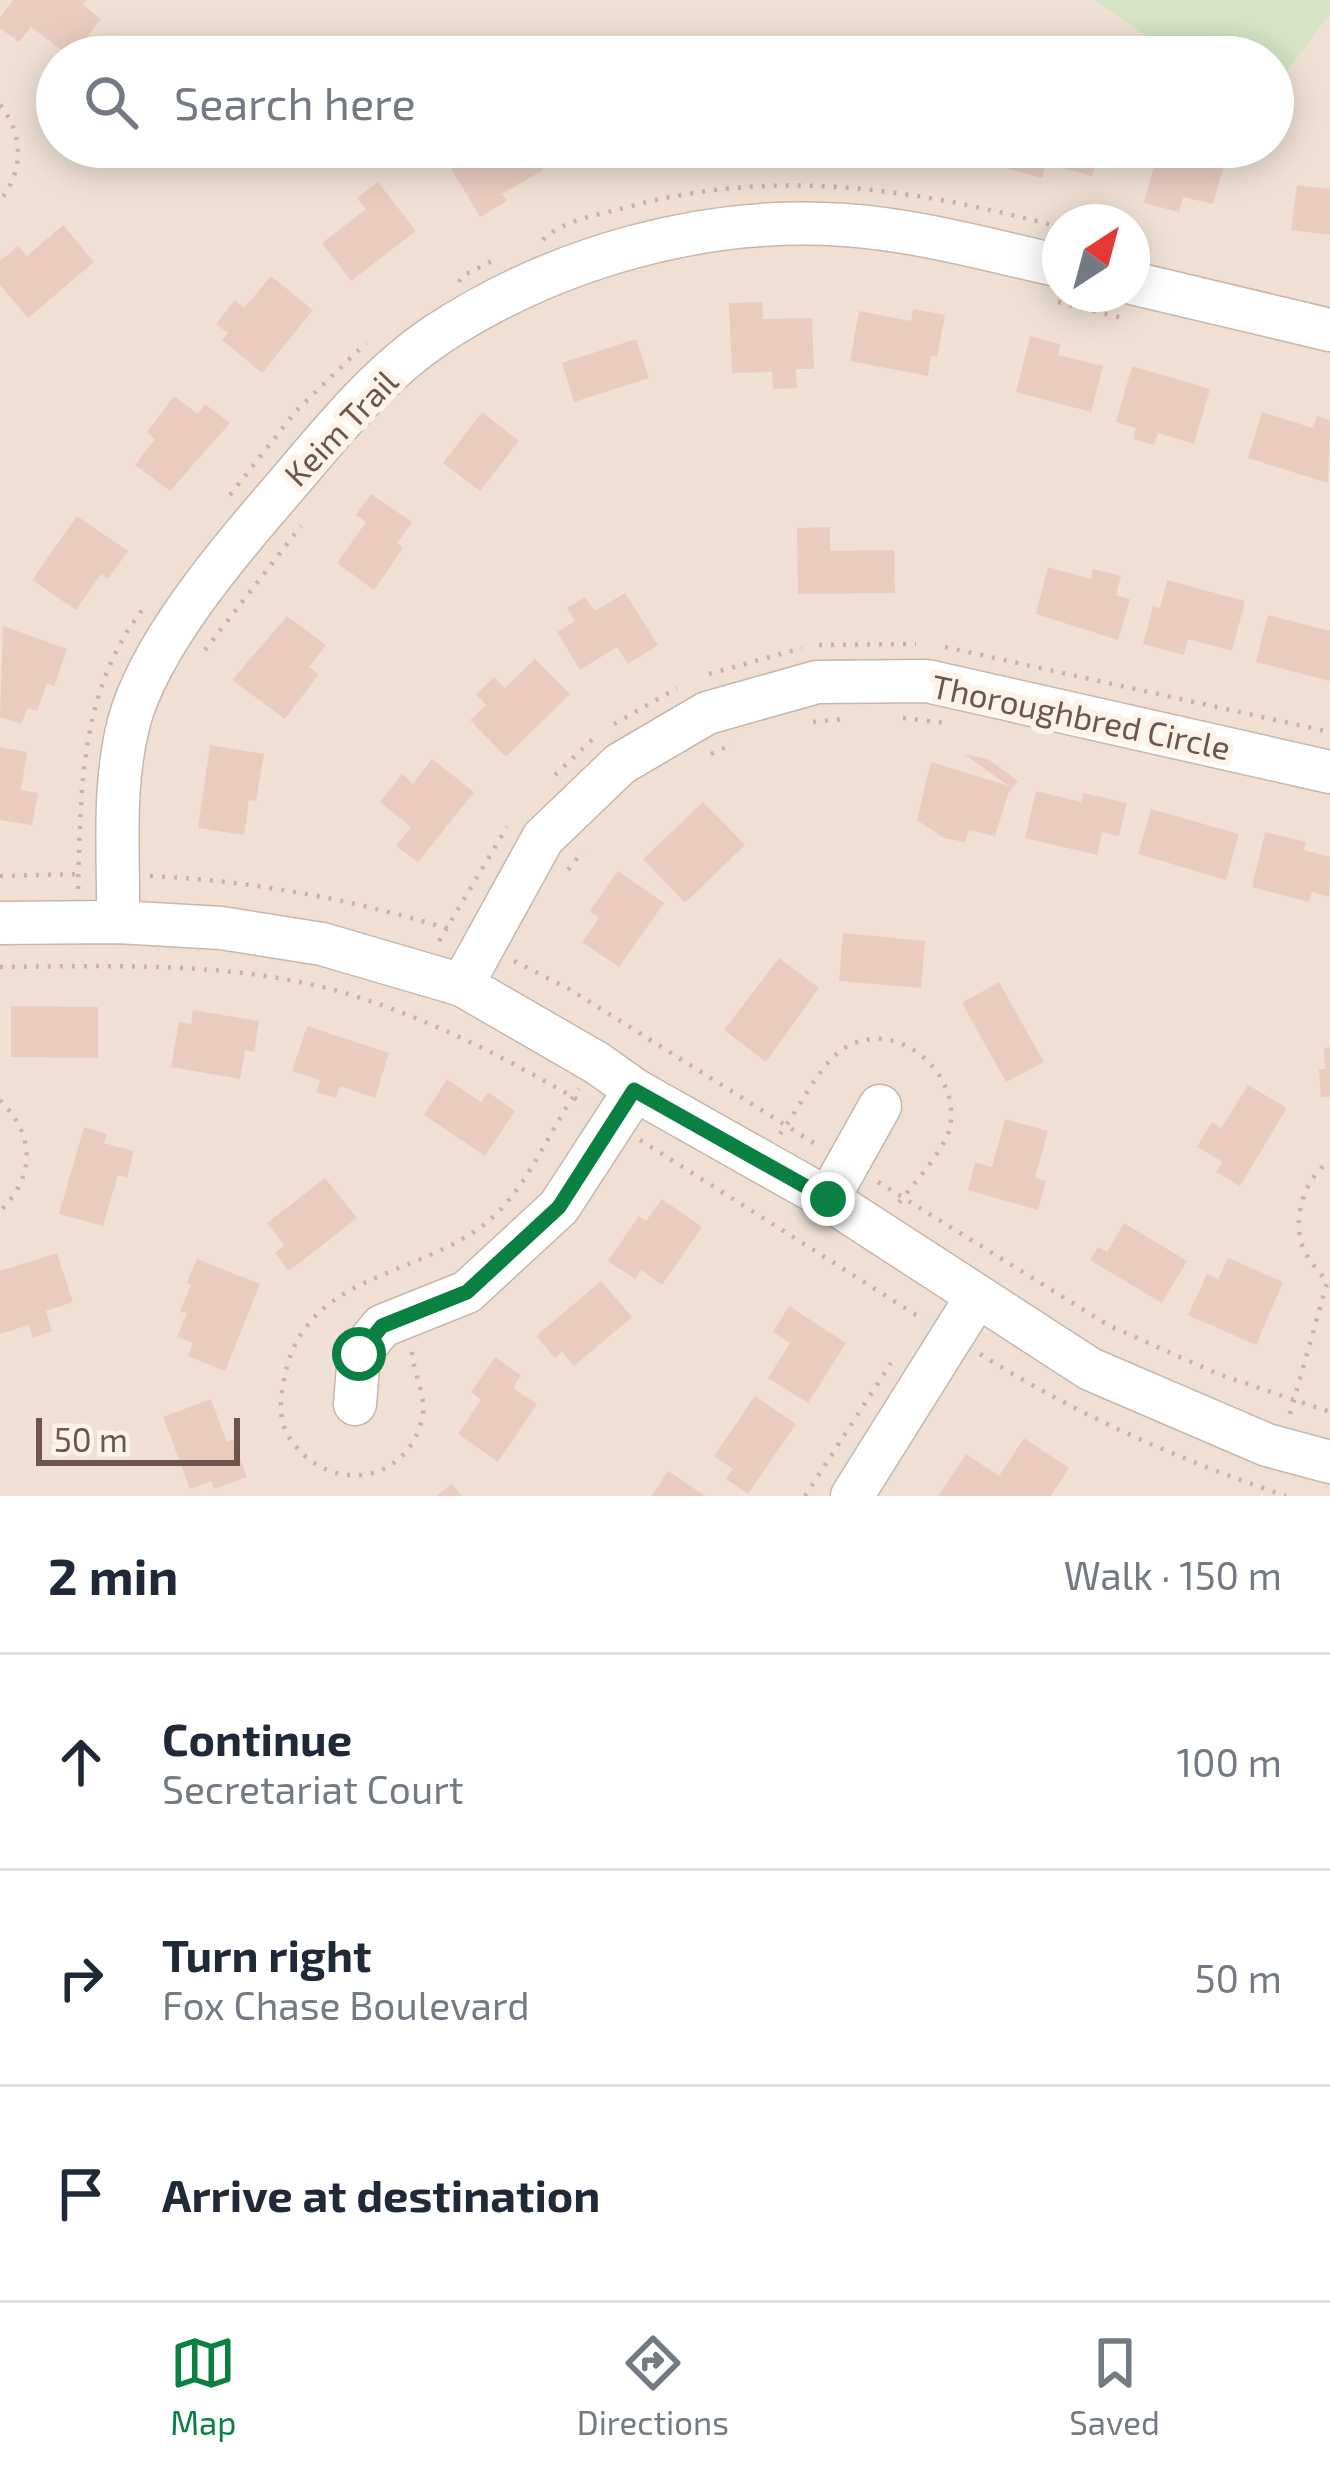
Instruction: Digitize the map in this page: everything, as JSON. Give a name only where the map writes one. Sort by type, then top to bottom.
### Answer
[{"type":"street","name":"Keim Trail","points":[[118,922],[118,781],[129,721],[146,674],[228,553],[358,401],[437,335],[522,289],[628,247],[731,228],[844,225],[941,238],[1042,278]]},
{"type":"street","points":[[1150,305],[1330,330]]},
{"type":"street","name":"Thoroughbred Circle","points":[[462,985],[543,838],[620,764],[707,712],[817,682],[927,681],[1330,772]]},
{"type":"street","points":[[0,923],[118,922],[220,928],[322,944],[462,985],[597,1063],[624,1107],[828,1199],[1090,1369],[1267,1445],[1330,1462]]},
{"type":"street","points":[[828,1199],[880,1106]]},
{"type":"street","points":[[356,1404],[359,1354],[382,1326],[467,1292],[559,1207],[624,1107]]},
{"type":"street","points":[[852,1496],[935,1319],[976,1298]]},
{"type":"path","points":[[0,105],[20,145],[13,181],[0,201]]},
{"type":"path","points":[[539,244],[573,222],[646,201],[752,186],[833,184],[912,193],[1042,223]]},
{"type":"path","points":[[451,291],[462,276],[501,257]]},
{"type":"path","points":[[230,494],[296,411],[369,341]]},
{"type":"path","points":[[192,666],[300,526]]},
{"type":"path","points":[[78,895],[85,742],[103,674],[149,600]]},
{"type":"path","points":[[707,675],[779,652],[837,643],[931,646],[1330,732]]},
{"type":"path","points":[[551,779],[581,746],[688,683]]},
{"type":"path","points":[[811,722],[857,718]]},
{"type":"path","points":[[903,718],[947,723]]},
{"type":"path","points":[[710,754],[745,739]]},
{"type":"path","points":[[433,951],[505,830],[520,813]]},
{"type":"path","points":[[558,885],[582,852]]},
{"type":"path","points":[[154,859],[156,896]]},
{"type":"path","points":[[506,979],[524,946]]},
{"type":"path","points":[[0,967],[202,969],[343,993],[430,1023],[624,1107],[1087,1417],[1143,1444],[1286,1496]]},
{"type":"path","points":[[0,1100],[17,1118],[27,1139],[28,1162],[13,1198],[0,1211]]},
{"type":"path","points":[[1288,1419],[1327,1283],[1304,1251],[1301,1207],[1305,1190],[1330,1161]]},
{"type":"path","points":[[805,1496],[896,1355]]},
{"type":"shaded area","points":[[0,0],[1095,0],[1146,36],[36,36],[36,168],[1294,168],[1294,62],[1330,14],[1330,1496],[0,1496]]},
{"type":"green space","points":[[1095,0],[1330,0],[1330,14],[1294,62],[1294,36],[1146,36]]},
{"type":"building","points":[[13,0],[87,0],[83,5],[101,19],[88,36],[43,36],[31,27],[19,42],[0,28],[0,17]]},
{"type":"building","points":[[451,168],[542,168],[502,194],[507,201],[480,217]]},
{"type":"building","points":[[1005,168],[1045,168],[1042,178]]},
{"type":"building","points":[[1064,168],[1094,168],[1092,176]]},
{"type":"building","points":[[1153,168],[1223,168],[1213,204],[1183,197],[1179,212],[1144,203]]},
{"type":"building","points":[[378,182],[416,231],[351,281],[322,243],[366,209],[357,198]]},
{"type":"building","points":[[1297,185],[1330,189],[1330,235],[1291,230]]},
{"type":"building","points":[[63,225],[94,262],[28,318],[0,285],[0,261],[18,246],[27,256]]},
{"type":"building","points":[[271,276],[313,310],[262,373],[222,340],[228,333],[216,324],[235,300],[244,308]]},
{"type":"building","points":[[762,302],[763,319],[812,318],[814,369],[796,369],[797,388],[773,389],[772,372],[732,373],[729,303]]},
{"type":"building","points":[[913,309],[945,315],[928,376],[850,361],[859,311],[911,321]]},
{"type":"building","points":[[1030,336],[1060,344],[1058,355],[1103,366],[1091,412],[1016,392]]},
{"type":"building","points":[[636,339],[649,378],[574,402],[562,363]]},
{"type":"building","points":[[1132,366],[1210,389],[1194,444],[1158,433],[1154,445],[1133,439],[1136,428],[1116,422]]},
{"type":"building","points":[[174,396],[198,414],[205,404],[230,423],[170,491],[135,465],[155,439],[147,432]]},
{"type":"building","points":[[482,412],[519,441],[480,491],[443,463]]},
{"type":"building","points":[[1262,412],[1313,428],[1317,416],[1330,420],[1328,483],[1248,458]]},
{"type":"building","points":[[371,494],[412,522],[397,543],[403,548],[374,590],[337,563],[366,522],[356,515]]},
{"type":"building","points":[[77,516],[128,551],[108,579],[101,574],[76,610],[32,580]]},
{"type":"building","points":[[830,527],[830,551],[894,550],[895,593],[798,594],[797,528]]},
{"type":"building","points":[[1048,567],[1091,579],[1093,569],[1121,576],[1116,596],[1130,599],[1118,640],[1036,614]]},
{"type":"building","points":[[1167,580],[1245,601],[1232,651],[1188,639],[1184,655],[1143,644],[1153,606],[1160,608]]},
{"type":"building","points":[[625,593],[658,645],[628,664],[617,647],[580,670],[557,632],[575,621],[567,608],[585,597],[595,611]]},
{"type":"building","points":[[1268,615],[1330,631],[1330,681],[1256,662]]},
{"type":"building","points":[[287,616],[326,645],[309,667],[319,674],[285,719],[232,680]]},
{"type":"building","points":[[3,626],[67,649],[54,686],[47,683],[37,711],[28,708],[21,724],[0,717]]},
{"type":"building","points":[[535,659],[570,694],[506,757],[470,720],[486,705],[476,694],[494,677],[505,688]]},
{"type":"building","points":[[210,745],[264,754],[244,835],[198,828]]},
{"type":"building","points":[[0,747],[27,752],[21,790],[38,793],[32,825],[0,820]]},
{"type":"building","points":[[964,754],[988,759],[1018,781],[1008,794],[995,836],[969,830],[965,842],[944,838],[917,820],[931,762],[1009,786]]},
{"type":"building","points":[[432,759],[474,792],[418,862],[396,846],[411,827],[380,802],[402,774],[413,784]]},
{"type":"building","points":[[1036,791],[1081,802],[1083,793],[1127,803],[1119,836],[1102,832],[1097,855],[1025,838]]},
{"type":"building","points":[[703,802],[745,845],[685,903],[643,859]]},
{"type":"building","points":[[1151,809],[1239,834],[1226,880],[1138,854]]},
{"type":"building","points":[[1265,832],[1306,842],[1304,850],[1330,857],[1329,897],[1312,892],[1309,902],[1252,887]]},
{"type":"building","points":[[618,871],[664,903],[619,967],[582,942],[599,918],[590,911]]},
{"type":"building","points":[[843,933],[925,941],[921,988],[839,981]]},
{"type":"building","points":[[779,958],[819,988],[766,1062],[724,1030]]},
{"type":"building","points":[[999,982],[1044,1062],[1006,1082],[962,1003]]},
{"type":"building","points":[[11,1006],[98,1007],[98,1058],[11,1057]]},
{"type":"building","points":[[193,1010],[259,1021],[254,1052],[245,1050],[240,1079],[171,1067],[179,1022],[191,1024]]},
{"type":"building","points":[[307,1026],[389,1053],[375,1098],[340,1086],[336,1098],[316,1092],[320,1080],[292,1071]]},
{"type":"building","points":[[1330,1047],[1330,1097],[1321,1097],[1319,1069],[1325,1069],[1324,1048]]},
{"type":"building","points":[[447,1079],[481,1102],[488,1092],[515,1111],[485,1156],[424,1115]]},
{"type":"building","points":[[1248,1085],[1287,1108],[1240,1186],[1216,1172],[1223,1162],[1197,1147],[1212,1122],[1221,1128]]},
{"type":"building","points":[[1005,1119],[1048,1131],[1035,1178],[1046,1181],[1038,1210],[968,1190],[975,1162],[992,1167]]},
{"type":"building","points":[[84,1127],[107,1134],[104,1143],[134,1151],[127,1178],[118,1175],[103,1226],[59,1214]]},
{"type":"building","points":[[325,1178],[357,1218],[289,1271],[275,1253],[284,1245],[267,1223]]},
{"type":"building","points":[[662,1199],[702,1227],[662,1285],[641,1270],[635,1279],[608,1261],[639,1216],[646,1221]]},
{"type":"building","points":[[1124,1223],[1187,1261],[1162,1303],[1090,1260],[1098,1247],[1107,1252]]},
{"type":"building","points":[[57,1253],[73,1302],[46,1311],[52,1331],[33,1338],[29,1325],[0,1334],[0,1271]]},
{"type":"building","points":[[1228,1258],[1283,1282],[1256,1345],[1188,1315],[1207,1274],[1218,1279]]},
{"type":"building","points":[[197,1259],[260,1284],[225,1371],[188,1356],[193,1343],[177,1337],[187,1313],[180,1311],[191,1285],[187,1283]]},
{"type":"building","points":[[601,1281],[632,1317],[574,1366],[562,1352],[555,1358],[536,1336]]},
{"type":"building","points":[[789,1306],[846,1343],[808,1403],[768,1378],[790,1343],[773,1332]]},
{"type":"building","points":[[495,1357],[521,1375],[513,1388],[537,1404],[498,1462],[458,1434],[481,1400],[471,1392]]},
{"type":"building","points":[[755,1396],[796,1424],[748,1494],[726,1479],[733,1469],[714,1456]]},
{"type":"building","points":[[211,1399],[247,1477],[214,1489],[211,1481],[190,1489],[163,1417]]},
{"type":"building","points":[[1024,1438],[1069,1468],[1051,1496],[938,1496],[966,1454],[999,1476]]},
{"type":"building","points":[[668,1471],[705,1496],[652,1496]]},
{"type":"building","points":[[452,1484],[462,1496],[436,1496]]},
{"type":"route","points":[[359,1354],[382,1326],[467,1292],[559,1207],[634,1090],[828,1199]]}]
